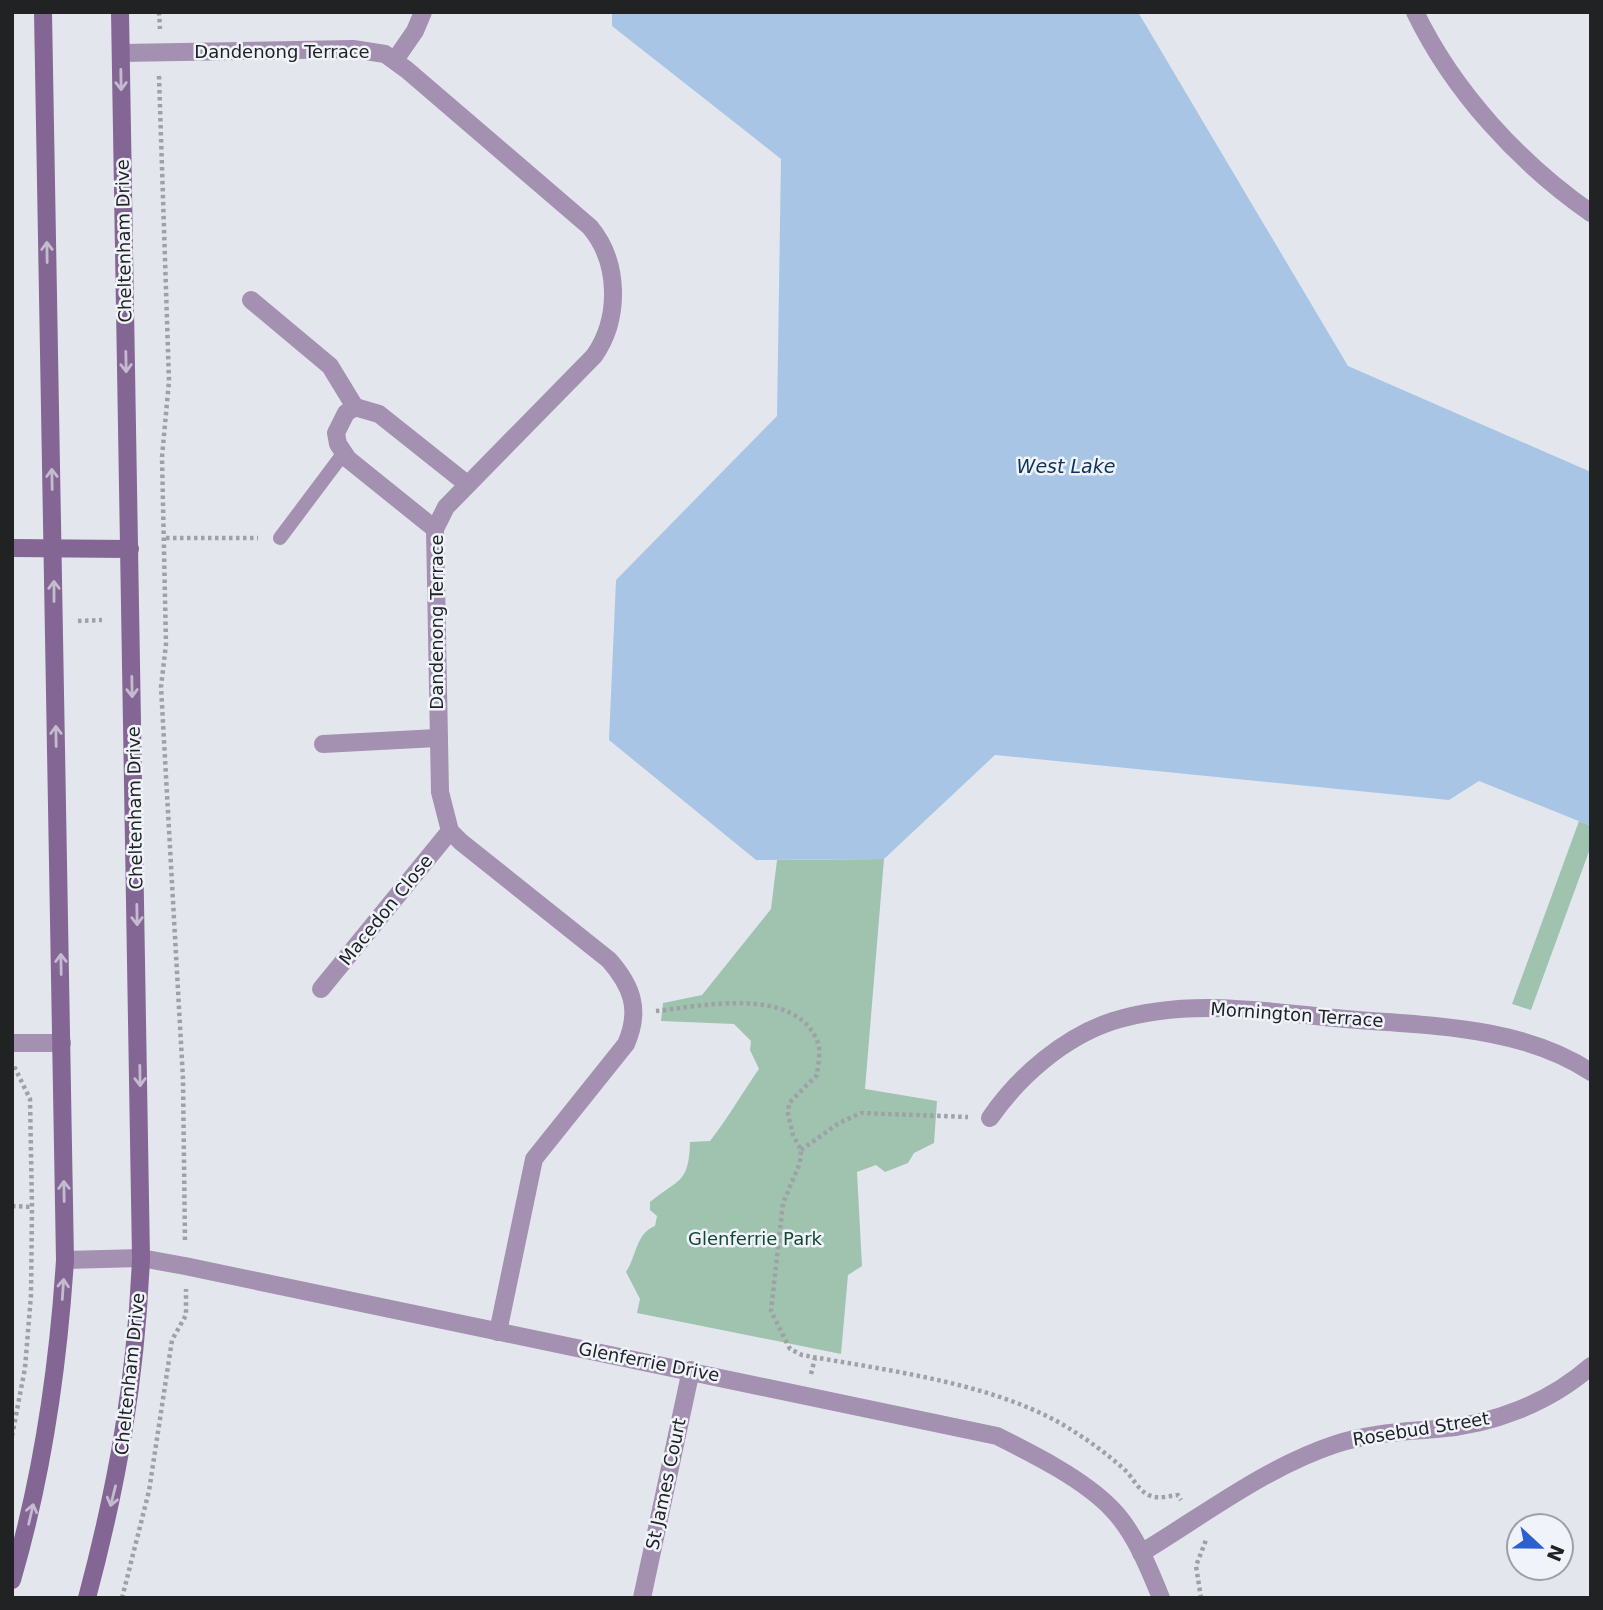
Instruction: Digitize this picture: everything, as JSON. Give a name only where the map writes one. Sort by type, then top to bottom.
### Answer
[{"type":"main road","points":[[12,1580],[30,1520],[47,1439],[60,1343],[65,1260],[43,12]]},
{"type":"main road","name":"Cheltenham Drive","points":[[87,1598],[116,1483],[130,1408],[141,1258],[120,12]]},
{"type":"main road","points":[[12,548],[130,548]]},
{"type":"street","points":[[395,60],[415,31],[423,12]]},
{"type":"street","points":[[1415,12],[1425,33],[1502,137],[1591,213]]},
{"type":"street","name":"Dandenong Terrace","points":[[121,53],[364,49],[395,60],[590,227],[602,241],[608,258],[612,307],[603,343],[594,356],[446,507],[435,529],[437,738],[440,792],[450,831]]},
{"type":"street","points":[[251,300],[330,366],[355,407],[379,414],[467,484]]},
{"type":"street","points":[[355,407],[346,413],[336,433],[343,454],[435,529]]},
{"type":"street","points":[[323,744],[437,738]]},
{"type":"street","points":[[450,831],[609,960],[630,990],[635,1003],[635,1016],[626,1044],[534,1160],[498,1332]]},
{"type":"street","name":"Macedon Close","points":[[321,989],[450,831]]},
{"type":"street","name":"Mornington Terrace","points":[[990,1118],[1025,1076],[1091,1030],[1134,1016],[1171,1009],[1231,1007],[1449,1027],[1527,1044],[1560,1055],[1591,1072]]},
{"type":"street","points":[[12,1044],[62,1043]]},
{"type":"street","name":"Glenferrie Drive","points":[[65,1260],[141,1258],[691,1370],[997,1436],[1047,1461],[1111,1508],[1141,1553],[1161,1598]]},
{"type":"street","name":"Rosebud Street","points":[[1141,1553],[1265,1477],[1333,1445],[1366,1436],[1484,1422],[1528,1406],[1561,1389],[1591,1366]]},
{"type":"street","name":"St James Court","points":[[642,1598],[691,1370]]},
{"type":"lane","points":[[280,538],[343,454]]},
{"type":"path","points":[[159,12],[160,25]]},
{"type":"path","name":"Cheltenham Drive","points":[[159,93],[169,382],[162,457],[166,538],[166,644],[161,687],[181,1051],[185,1222]]},
{"type":"path","points":[[166,538],[280,538]]},
{"type":"path","points":[[68,621],[102,620]]},
{"type":"path","points":[[635,1016],[731,1004],[779,1007],[796,1015],[811,1029],[819,1046],[817,1075],[789,1102],[788,1114],[793,1135],[801,1150],[800,1163],[783,1203],[771,1311],[790,1349],[802,1355],[942,1382],[1007,1401],[1045,1417],[1098,1447],[1127,1473],[1142,1491],[1153,1497],[1178,1495],[1206,1539],[1196,1566],[1201,1598]]},
{"type":"path","points":[[12,1436],[27,1344],[32,1206],[30,1099],[14,1066]]},
{"type":"path","points":[[801,1150],[839,1123],[861,1113],[990,1118]]},
{"type":"path","points":[[12,1206],[32,1206]]},
{"type":"path","name":"Cheltenham Drive","points":[[122,1598],[149,1491],[172,1340],[186,1315]]},
{"type":"green space","points":[[1579,821],[1591,826],[1591,846],[1531,1010],[1512,1004]]},
{"type":"green space","name":"Glenferrie Park","points":[[884,859],[865,1089],[937,1101],[934,1143],[914,1153],[908,1163],[885,1172],[876,1165],[857,1172],[862,1266],[848,1275],[841,1354],[637,1313],[640,1299],[626,1272],[640,1239],[655,1226],[657,1216],[650,1210],[650,1202],[680,1179],[687,1166],[690,1142],[710,1141],[759,1069],[750,1050],[751,1041],[734,1024],[661,1021],[663,1003],[702,995],[771,909],[777,860]]},
{"type":"water","name":"West Lake","points":[[612,12],[1138,12],[1348,366],[1591,472],[1591,826],[1479,781],[1449,800],[995,755],[884,859],[756,860],[609,740],[616,580],[777,416],[781,159],[612,26]]}]
